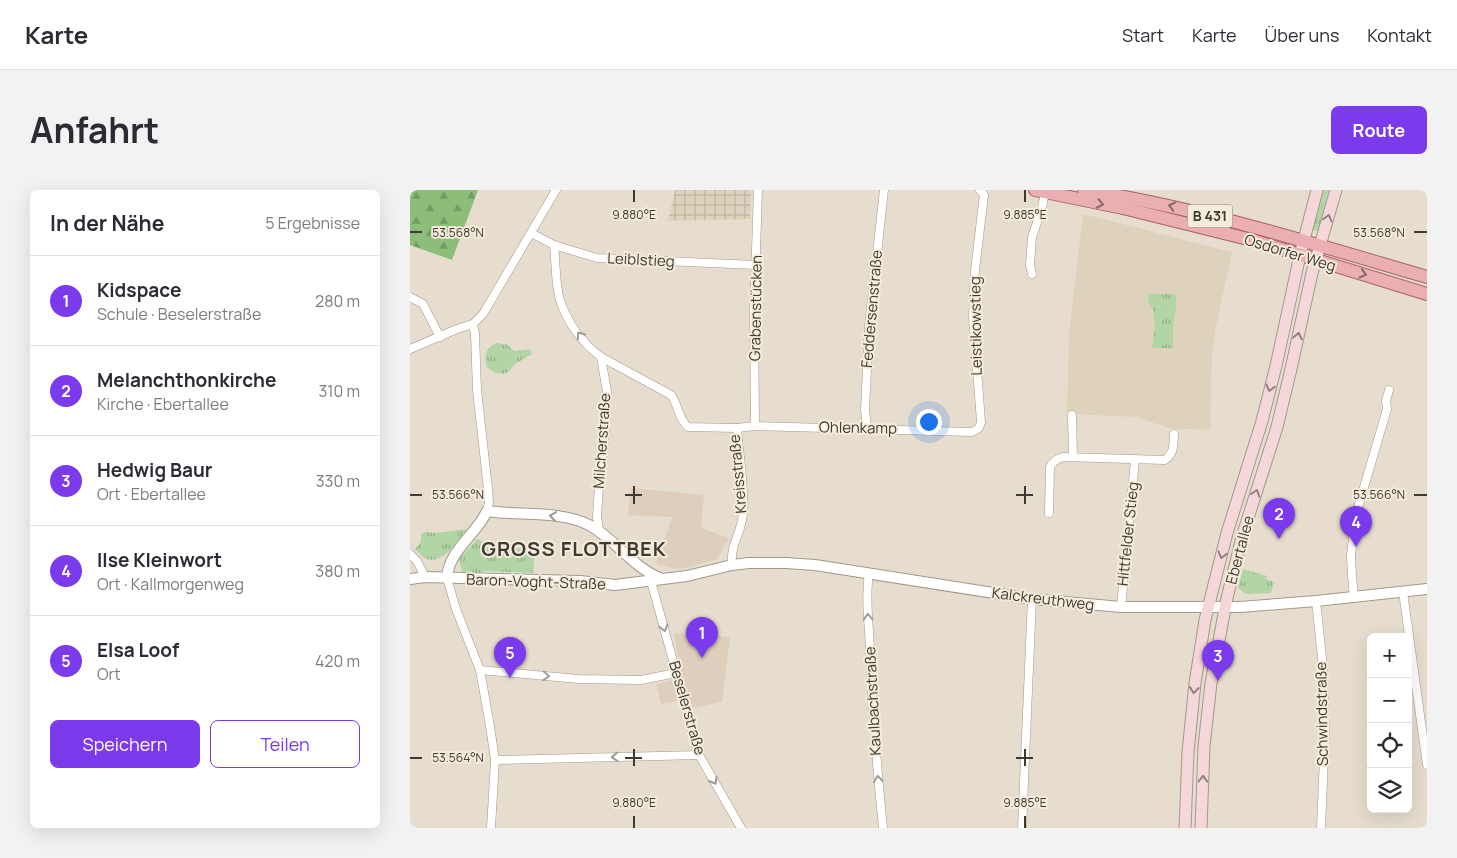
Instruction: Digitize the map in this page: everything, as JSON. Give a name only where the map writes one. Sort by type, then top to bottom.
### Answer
[{"type":"main road","name":"Osdorfer Weg","points":[[1084,190],[1113,192],[1167,205],[1304,240],[1427,277]]},
{"type":"main road","name":"Ebertallee","points":[[1185,828],[1188,752],[1194,683],[1208,608],[1227,533],[1262,421],[1317,190]]},
{"type":"main road","name":"Ebertallee","points":[[1201,828],[1204,746],[1210,692],[1226,607],[1242,539],[1277,427],[1316,260],[1336,190]]},
{"type":"main road","name":"Osdorfer Weg","points":[[1040,191],[1123,208],[1252,240],[1427,294]]},
{"type":"street","points":[[410,349],[473,324],[483,314],[556,190]]},
{"type":"street","name":"Grabenstücken","points":[[754,426],[754,311],[758,190]]},
{"type":"street","name":"Feddersenstraße","points":[[868,428],[865,410],[869,326],[884,190]]},
{"type":"street","points":[[1032,274],[1030,265],[1032,238],[1042,208],[1040,191]]},
{"type":"street","name":"Leistikowstieg","points":[[979,428],[981,422],[973,317],[982,192]]},
{"type":"street","name":"Leiblstieg","points":[[531,233],[554,245],[597,258],[756,265]]},
{"type":"street","points":[[554,245],[560,300],[582,340],[601,356]]},
{"type":"street","points":[[410,297],[423,304],[440,337]]},
{"type":"street","points":[[473,324],[489,502],[487,511],[480,524],[452,561],[447,578],[456,610],[480,670],[495,760],[491,828]]},
{"type":"street","name":"Kreisstraße","points":[[601,356],[671,395],[686,426],[737,428],[744,510],[741,525],[732,548],[732,565]]},
{"type":"street","name":"Milcherstraße","points":[[599,532],[597,517],[605,434],[606,392],[601,356]]},
{"type":"street","points":[[1354,597],[1351,556],[1355,518],[1387,409],[1386,401],[1389,390]]},
{"type":"street","points":[[1072,415],[1073,457]]},
{"type":"street","name":"Ohlenkamp","points":[[737,428],[754,426],[972,432],[979,428]]},
{"type":"street","points":[[1049,513],[1050,467],[1057,459],[1073,457],[1164,460],[1171,455],[1174,434]]},
{"type":"street","name":"Hittfelder Stieg","points":[[1121,608],[1135,460]]},
{"type":"street","points":[[487,511],[558,517],[584,523],[599,532],[635,564],[650,574],[663,579]]},
{"type":"street","points":[[410,554],[425,577]]},
{"type":"street","name":"Kalckreuthweg","points":[[663,579],[687,576],[732,565],[798,563],[1032,599],[1121,608],[1226,607],[1316,601],[1427,590]]},
{"type":"street","points":[[628,583],[634,575],[635,564]]},
{"type":"street","name":"Kaulbachstraße","points":[[869,573],[867,589],[871,676],[883,828]]},
{"type":"street","name":"Baron-Voght-Straße","points":[[410,579],[425,577],[580,582],[611,585],[663,579]]},
{"type":"street","name":"Beselerstraße","points":[[651,581],[699,755],[741,828]]},
{"type":"street","points":[[1403,592],[1427,764]]},
{"type":"street","points":[[1022,828],[1032,599]]},
{"type":"street","name":"Schwindstraße","points":[[1316,601],[1323,667],[1325,733],[1321,828]]},
{"type":"street","points":[[480,670],[578,678],[641,680],[676,673]]},
{"type":"street","points":[[495,760],[699,755]]},
{"type":"shaded area","points":[[675,190],[751,190],[750,219],[668,221]]},
{"type":"shaded area","points":[[1083,214],[1232,252],[1212,354],[1210,430],[1168,428],[1137,417],[1067,414],[1069,333]]},
{"type":"shaded area","points":[[631,488],[704,495],[701,528],[729,538],[717,559],[676,569],[656,564],[672,517],[628,515]]},
{"type":"shaded area","points":[[674,633],[730,637],[722,702],[693,708],[684,686]]},
{"type":"shaded area","points":[[672,680],[677,689],[679,701],[661,704],[656,684]]},
{"type":"green space","points":[[410,190],[478,190],[452,260],[410,245]]},
{"type":"green space","points":[[1320,190],[1329,190],[1322,215],[1324,217],[1320,232],[1312,230],[1319,207]]},
{"type":"green space","points":[[1149,294],[1176,294],[1173,348],[1152,348],[1155,326],[1153,309],[1148,302]]},
{"type":"green space","points":[[497,343],[508,345],[514,351],[530,349],[532,354],[515,364],[508,372],[503,374],[495,373],[487,367],[485,359],[488,349]]},
{"type":"green space","points":[[467,529],[455,545],[439,558],[427,559],[415,549],[421,542],[421,534],[424,532],[436,533]]},
{"type":"green space","points":[[477,539],[494,546],[535,550],[533,573],[487,571],[463,575],[459,559]]},
{"type":"green space","points":[[1243,569],[1267,576],[1266,579],[1274,582],[1271,593],[1246,594],[1238,588]]},
{"type":"place","name":"Melanchthonkirche","points":[[1279,539]]},
{"type":"place","name":"Ilse Kleinwort","points":[[1356,547]]},
{"type":"place","name":"Kidspace","points":[[702,658]]},
{"type":"place","name":"Elsa Loof","points":[[510,678]]},
{"type":"place","name":"Hedwig Baur","points":[[1218,681]]},
{"type":"district","name":"GROSS FLOTTBEK","points":[[574,549]]}]
